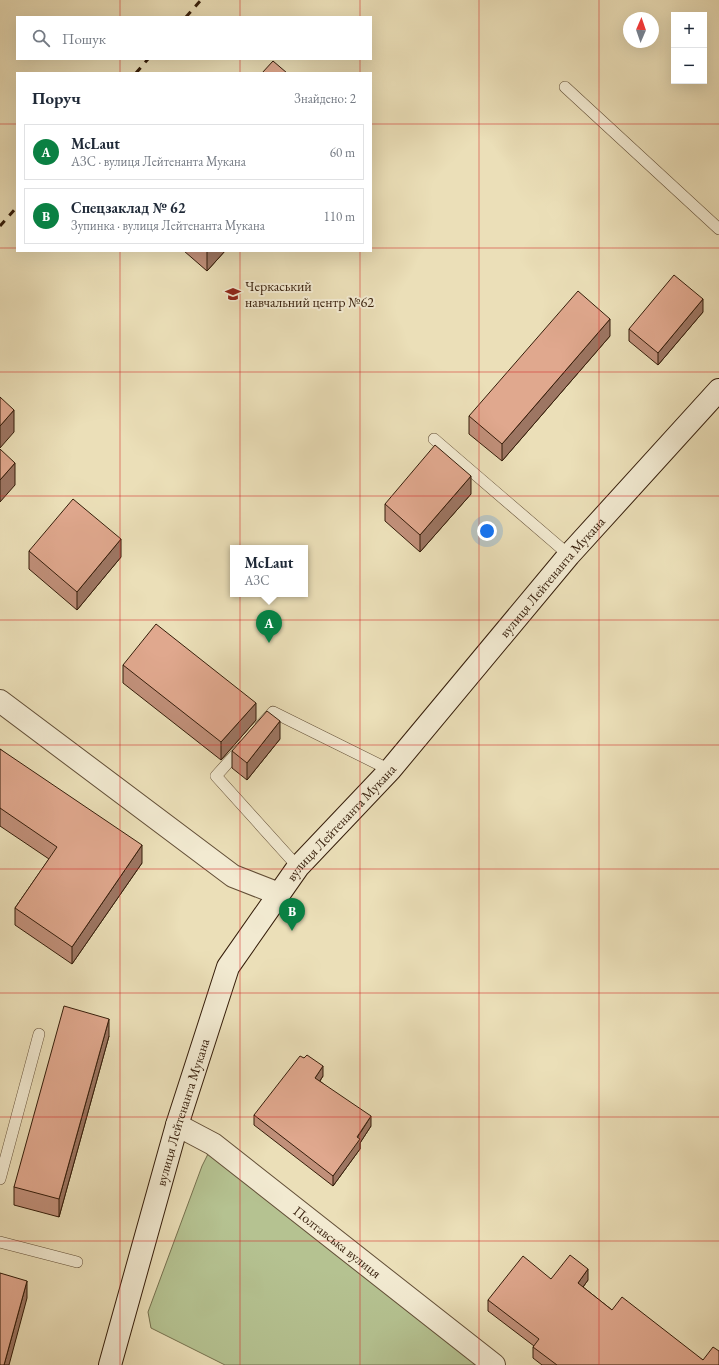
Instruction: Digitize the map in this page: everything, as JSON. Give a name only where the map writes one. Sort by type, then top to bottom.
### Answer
[{"type":"main road","name":"вулиця Лейтенанта Мукана","points":[[110,1365],[177,1125],[228,967],[298,867],[390,770],[569,555],[719,390]]},
{"type":"main road","points":[[0,701],[234,876],[279,894]]},
{"type":"main road","name":"Полтавська вулиця","points":[[177,1125],[213,1144],[494,1365]]},
{"type":"lane","points":[[565,87],[719,229]]},
{"type":"lane","points":[[434,439],[569,555]]},
{"type":"lane","points":[[298,867],[216,776],[273,712],[390,770]]},
{"type":"lane","points":[[0,1179],[39,1034]]},
{"type":"lane","points":[[0,1242],[77,1262]]},
{"type":"green space","points":[[213,1144],[494,1365],[225,1365],[151,1328],[148,1312],[202,1166]]},
{"type":"building","points":[[273,61],[286,72],[263,72]]},
{"type":"building","points":[[674,275],[703,299],[658,353],[629,329]]},
{"type":"building","points":[[578,291],[610,319],[502,444],[469,416]]},
{"type":"building","points":[[0,397],[14,410],[0,426]]},
{"type":"building","points":[[435,445],[471,476],[420,535],[385,504]]},
{"type":"building","points":[[0,449],[15,463],[0,480]]},
{"type":"building","points":[[73,499],[121,539],[77,592],[29,551]]},
{"type":"building","points":[[156,624],[256,703],[221,742],[123,665]]},
{"type":"building","points":[[267,711],[280,721],[247,763],[232,751]]},
{"type":"building","points":[[0,749],[142,845],[72,947],[15,908],[57,847],[0,808]]},
{"type":"building","points":[[64,1006],[109,1019],[59,1199],[14,1187]]},
{"type":"building","points":[[307,1055],[323,1066],[315,1078],[371,1116],[357,1137],[360,1139],[333,1176],[254,1115],[300,1056],[304,1058]]},
{"type":"building","points":[[570,1255],[588,1269],[578,1283],[612,1310],[622,1297],[703,1360],[713,1347],[719,1351],[719,1365],[557,1365],[533,1347],[539,1339],[488,1300],[523,1256],[551,1279]]},
{"type":"building","points":[[0,1273],[27,1281],[4,1365],[0,1365]]},
{"type":"railway","points":[[187,16],[201,0]]},
{"type":"railway","points":[[137,72],[147,60]]},
{"type":"railway","points":[[0,226],[16,208]]},
{"type":"place","name":"Черкаський навчальний центр №62","points":[[233,294]]},
{"type":"place","name":"McLaut","points":[[269,643]]},
{"type":"place","name":"Спецзаклад № 62","points":[[292,931]]}]
